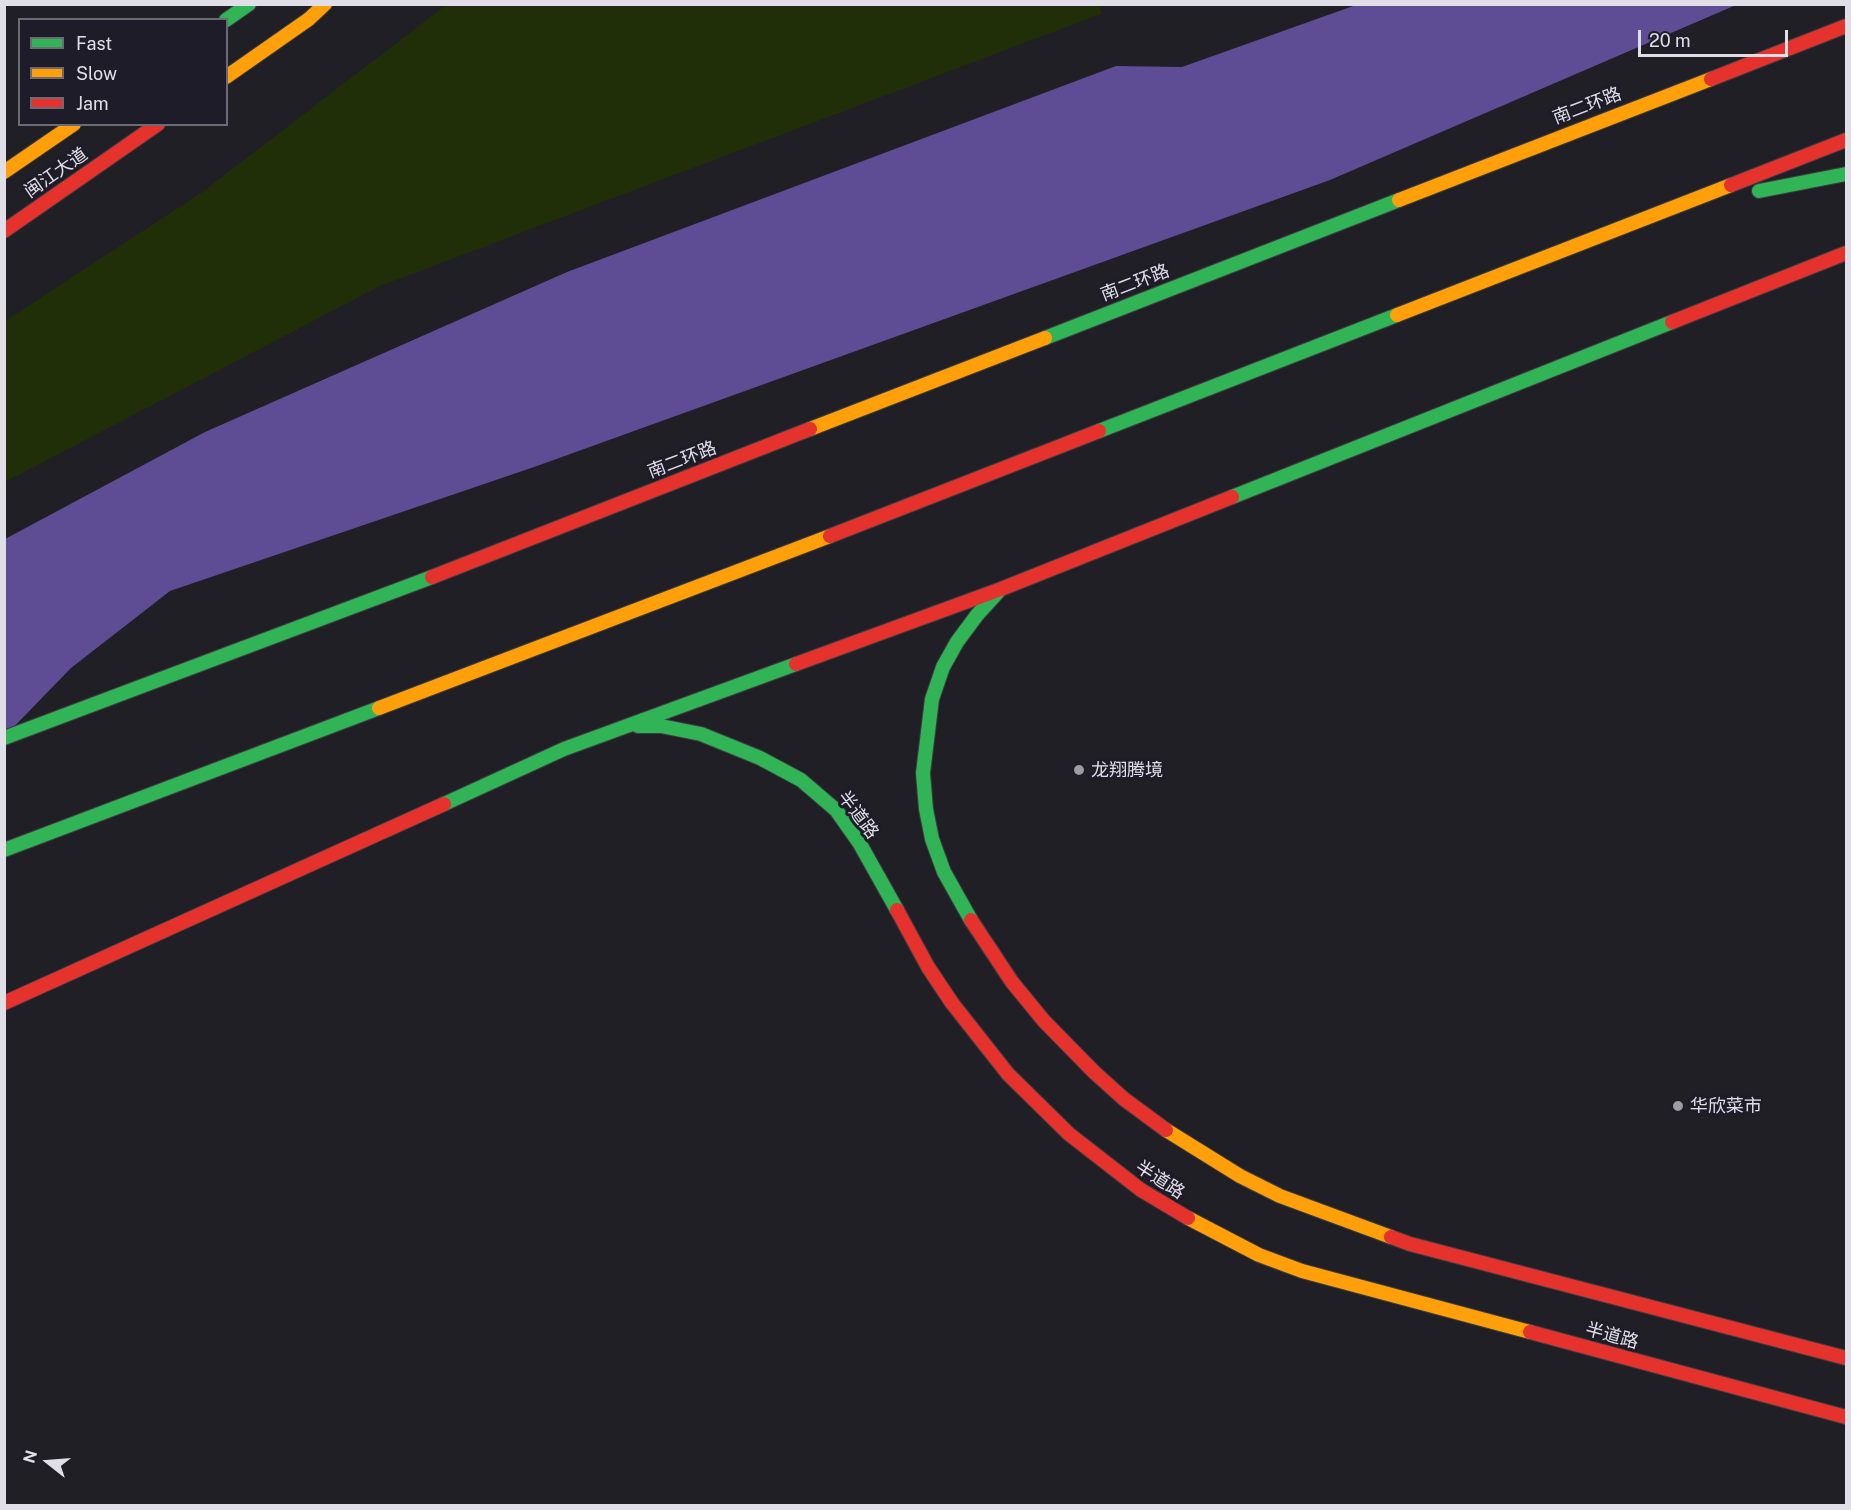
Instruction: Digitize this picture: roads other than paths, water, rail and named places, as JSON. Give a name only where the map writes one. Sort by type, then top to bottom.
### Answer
[{"type":"main road","points":[[228,19],[249,4]]},
{"type":"main road","points":[[228,76],[309,19],[325,4]]},
{"type":"main road","name":"南二环路","points":[[4,738],[436,575],[1846,26]]},
{"type":"main road","points":[[1646,102],[1753,48]]},
{"type":"main road","name":"闽江大道","points":[[4,172],[71,126]]},
{"type":"main road","name":"闽江大道","points":[[4,231],[155,126]]},
{"type":"main road","points":[[4,850],[688,591],[1846,140]]},
{"type":"main road","points":[[1675,207],[1846,174]]},
{"type":"main road","points":[[4,1003],[564,748],[1001,589],[1846,253]]},
{"type":"main road","name":"半道路","points":[[1001,589],[977,615],[957,642],[944,667],[932,699],[923,773],[926,809],[932,839],[944,872],[988,947],[1012,982],[1044,1021],[1094,1072],[1132,1105],[1198,1151],[1270,1191],[1324,1214],[1410,1244],[1846,1358]]},
{"type":"main road","name":"半道路","points":[[627,726],[661,726],[700,734],[727,744],[782,768],[801,780],[836,810],[860,844],[928,967],[958,1012],[1002,1067],[1069,1134],[1141,1190],[1178,1213],[1259,1255],[1302,1271],[1846,1417]]},
{"type":"place","name":"龙翔腾境","points":[[1079,770]]},
{"type":"place","name":"华欣菜市","points":[[1678,1106]]}]
